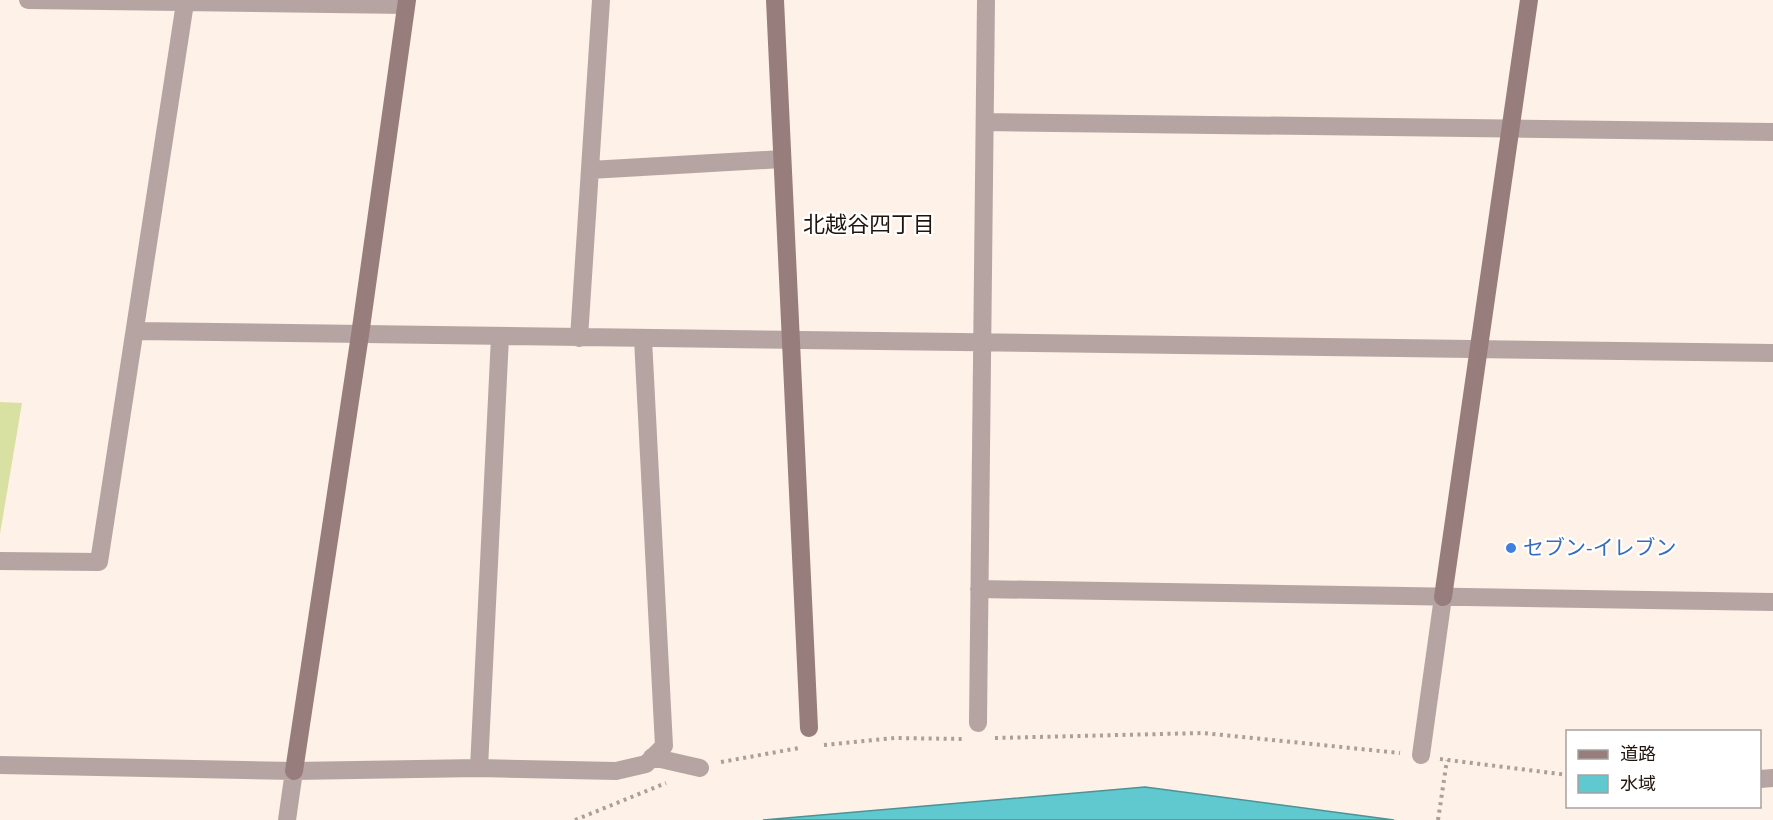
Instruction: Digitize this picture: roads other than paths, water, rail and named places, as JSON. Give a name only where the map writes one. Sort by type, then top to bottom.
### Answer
[{"type":"street","points":[[28,0],[185,3],[407,2],[360,335],[287,820]]},
{"type":"street","points":[[579,338],[601,0]]},
{"type":"street","points":[[775,0],[809,728]]},
{"type":"street","points":[[978,723],[986,0]]},
{"type":"street","points":[[1421,755],[1529,0]]},
{"type":"street","points":[[0,561],[99,562],[185,3]]},
{"type":"street","points":[[985,122],[1773,132]]},
{"type":"street","points":[[590,170],[783,159]]},
{"type":"street","points":[[136,331],[1773,353]]},
{"type":"street","points":[[479,768],[500,337]]},
{"type":"street","points":[[643,339],[664,746],[654,762]]},
{"type":"street","points":[[979,589],[1773,602]]},
{"type":"street","points":[[0,765],[294,771],[479,768],[616,771],[654,762],[700,768]]},
{"type":"water","points":[[1145,787],[1394,820],[763,820]]},
{"type":"place","name":"セブン-イレブン","points":[[1511,548]]},
{"type":"district","name":"北越谷四丁目","points":[[869,225]]}]
